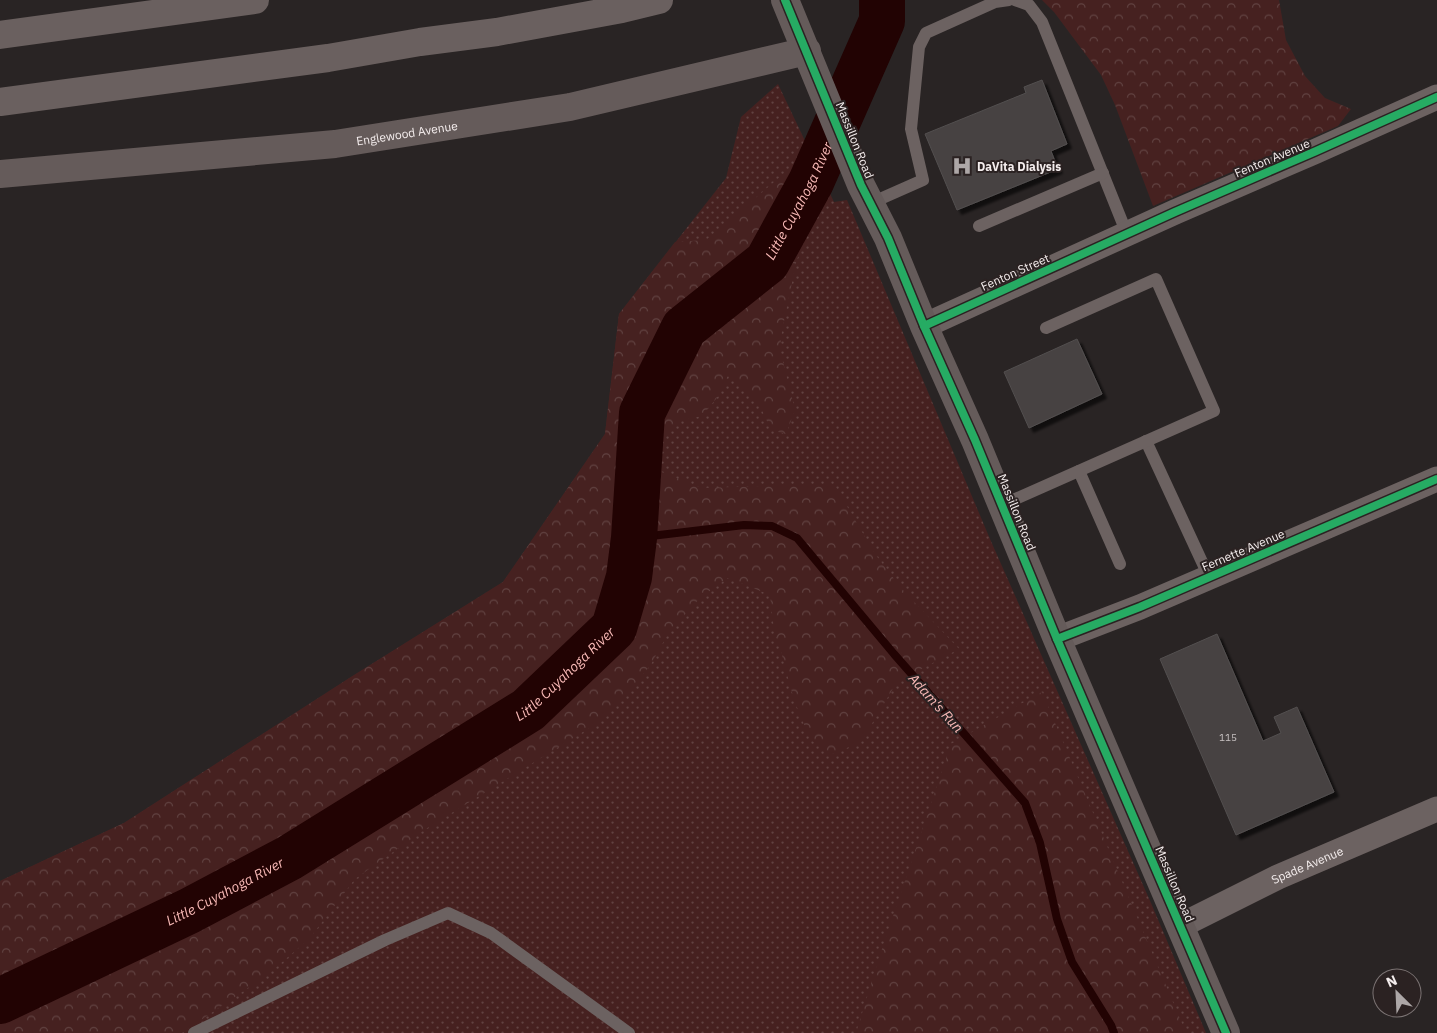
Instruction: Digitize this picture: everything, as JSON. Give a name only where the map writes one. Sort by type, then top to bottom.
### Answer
[{"type":"highway","points":[[0,34],[255,0]]},
{"type":"highway","points":[[0,102],[328,58],[420,42],[497,32],[622,9],[660,0]]},
{"type":"street","name":"Massillon Road","points":[[785,0],[866,194],[888,238],[924,326],[975,440],[1057,639],[1226,1033]]},
{"type":"street","name":"Englewood Avenue","points":[[0,174],[334,144],[570,108],[807,51]]},
{"type":"street","name":"Fenton Avenue","points":[[1122,237],[1437,96]]},
{"type":"street","name":"Fenton Street","points":[[924,326],[1122,237]]},
{"type":"street","name":"Fernette Avenue","points":[[1057,639],[1140,607],[1437,479]]},
{"type":"street","name":"Spade Avenue","points":[[1180,926],[1278,877],[1437,810]]},
{"type":"lane","points":[[866,194],[923,180],[911,129],[919,47],[926,33],[995,2],[1009,0]]},
{"type":"lane","points":[[1015,0],[1029,5],[1042,22],[1103,173],[1122,237]]},
{"type":"lane","points":[[980,226],[1103,173]]},
{"type":"lane","points":[[1002,505],[1214,411],[1156,279],[1046,328]]},
{"type":"lane","points":[[1146,441],[1209,577]]},
{"type":"lane","points":[[1080,471],[1120,564]]},
{"type":"lane","points":[[194,1033],[385,940],[448,913],[491,933],[629,1033]]},
{"type":"green space","points":[[1042,0],[1279,0],[1286,40],[1305,76],[1325,98],[1351,109],[1338,126],[1153,206],[1115,105],[1101,75],[1054,12]]},
{"type":"green space","points":[[778,84],[834,202],[847,200],[990,539],[1151,903],[1206,1033],[0,1033],[0,881],[124,823],[503,582],[605,434],[619,314],[726,178],[741,117]]},
{"type":"green space","points":[[793,166],[821,201],[805,236],[796,263],[782,331],[780,350],[795,410],[786,434],[771,430],[761,408],[729,373],[720,394],[702,416],[678,421],[660,437],[656,455],[649,467],[702,488],[834,484],[875,554],[901,588],[959,649],[897,682],[861,742],[830,755],[810,739],[794,700],[773,622],[770,595],[728,578],[701,597],[669,632],[650,666],[604,719],[424,830],[355,879],[309,939],[267,975],[182,1033],[0,1033],[0,881],[124,823],[503,582],[605,434],[619,314],[675,242],[706,240]]},
{"type":"green space","points":[[1042,692],[1186,1033],[856,1033],[879,958],[951,744]]},
{"type":"building","points":[[1042,80],[1067,144],[1051,151],[1058,169],[957,210],[925,134],[1026,93],[1024,87]]},
{"type":"building","points":[[1077,339],[1102,394],[1029,428],[1004,372]]},
{"type":"building","points":[[1217,634],[1263,741],[1281,733],[1274,717],[1297,707],[1334,792],[1236,835],[1160,659]]},
{"type":"waterway","name":"Little Cuyahoga River","points":[[0,1001],[189,911],[289,858],[528,710],[614,628],[629,577],[634,538],[642,413],[684,328],[767,262],[811,182],[882,21],[882,0]]},
{"type":"waterway","name":"Adam's Run","points":[[634,538],[744,525],[772,526],[797,538],[894,654],[1025,803],[1040,843],[1057,919],[1072,962],[1114,1033]]},
{"type":"cycle path","points":[[785,0],[861,185],[888,238],[924,326],[975,440],[1057,639],[1226,1033]]},
{"type":"cycle path","points":[[924,326],[1175,212],[1437,97]]},
{"type":"cycle path","points":[[1057,639],[1140,607],[1437,479]]},
{"type":"place","name":"DaVita Dialysis","points":[[962,166]]}]
